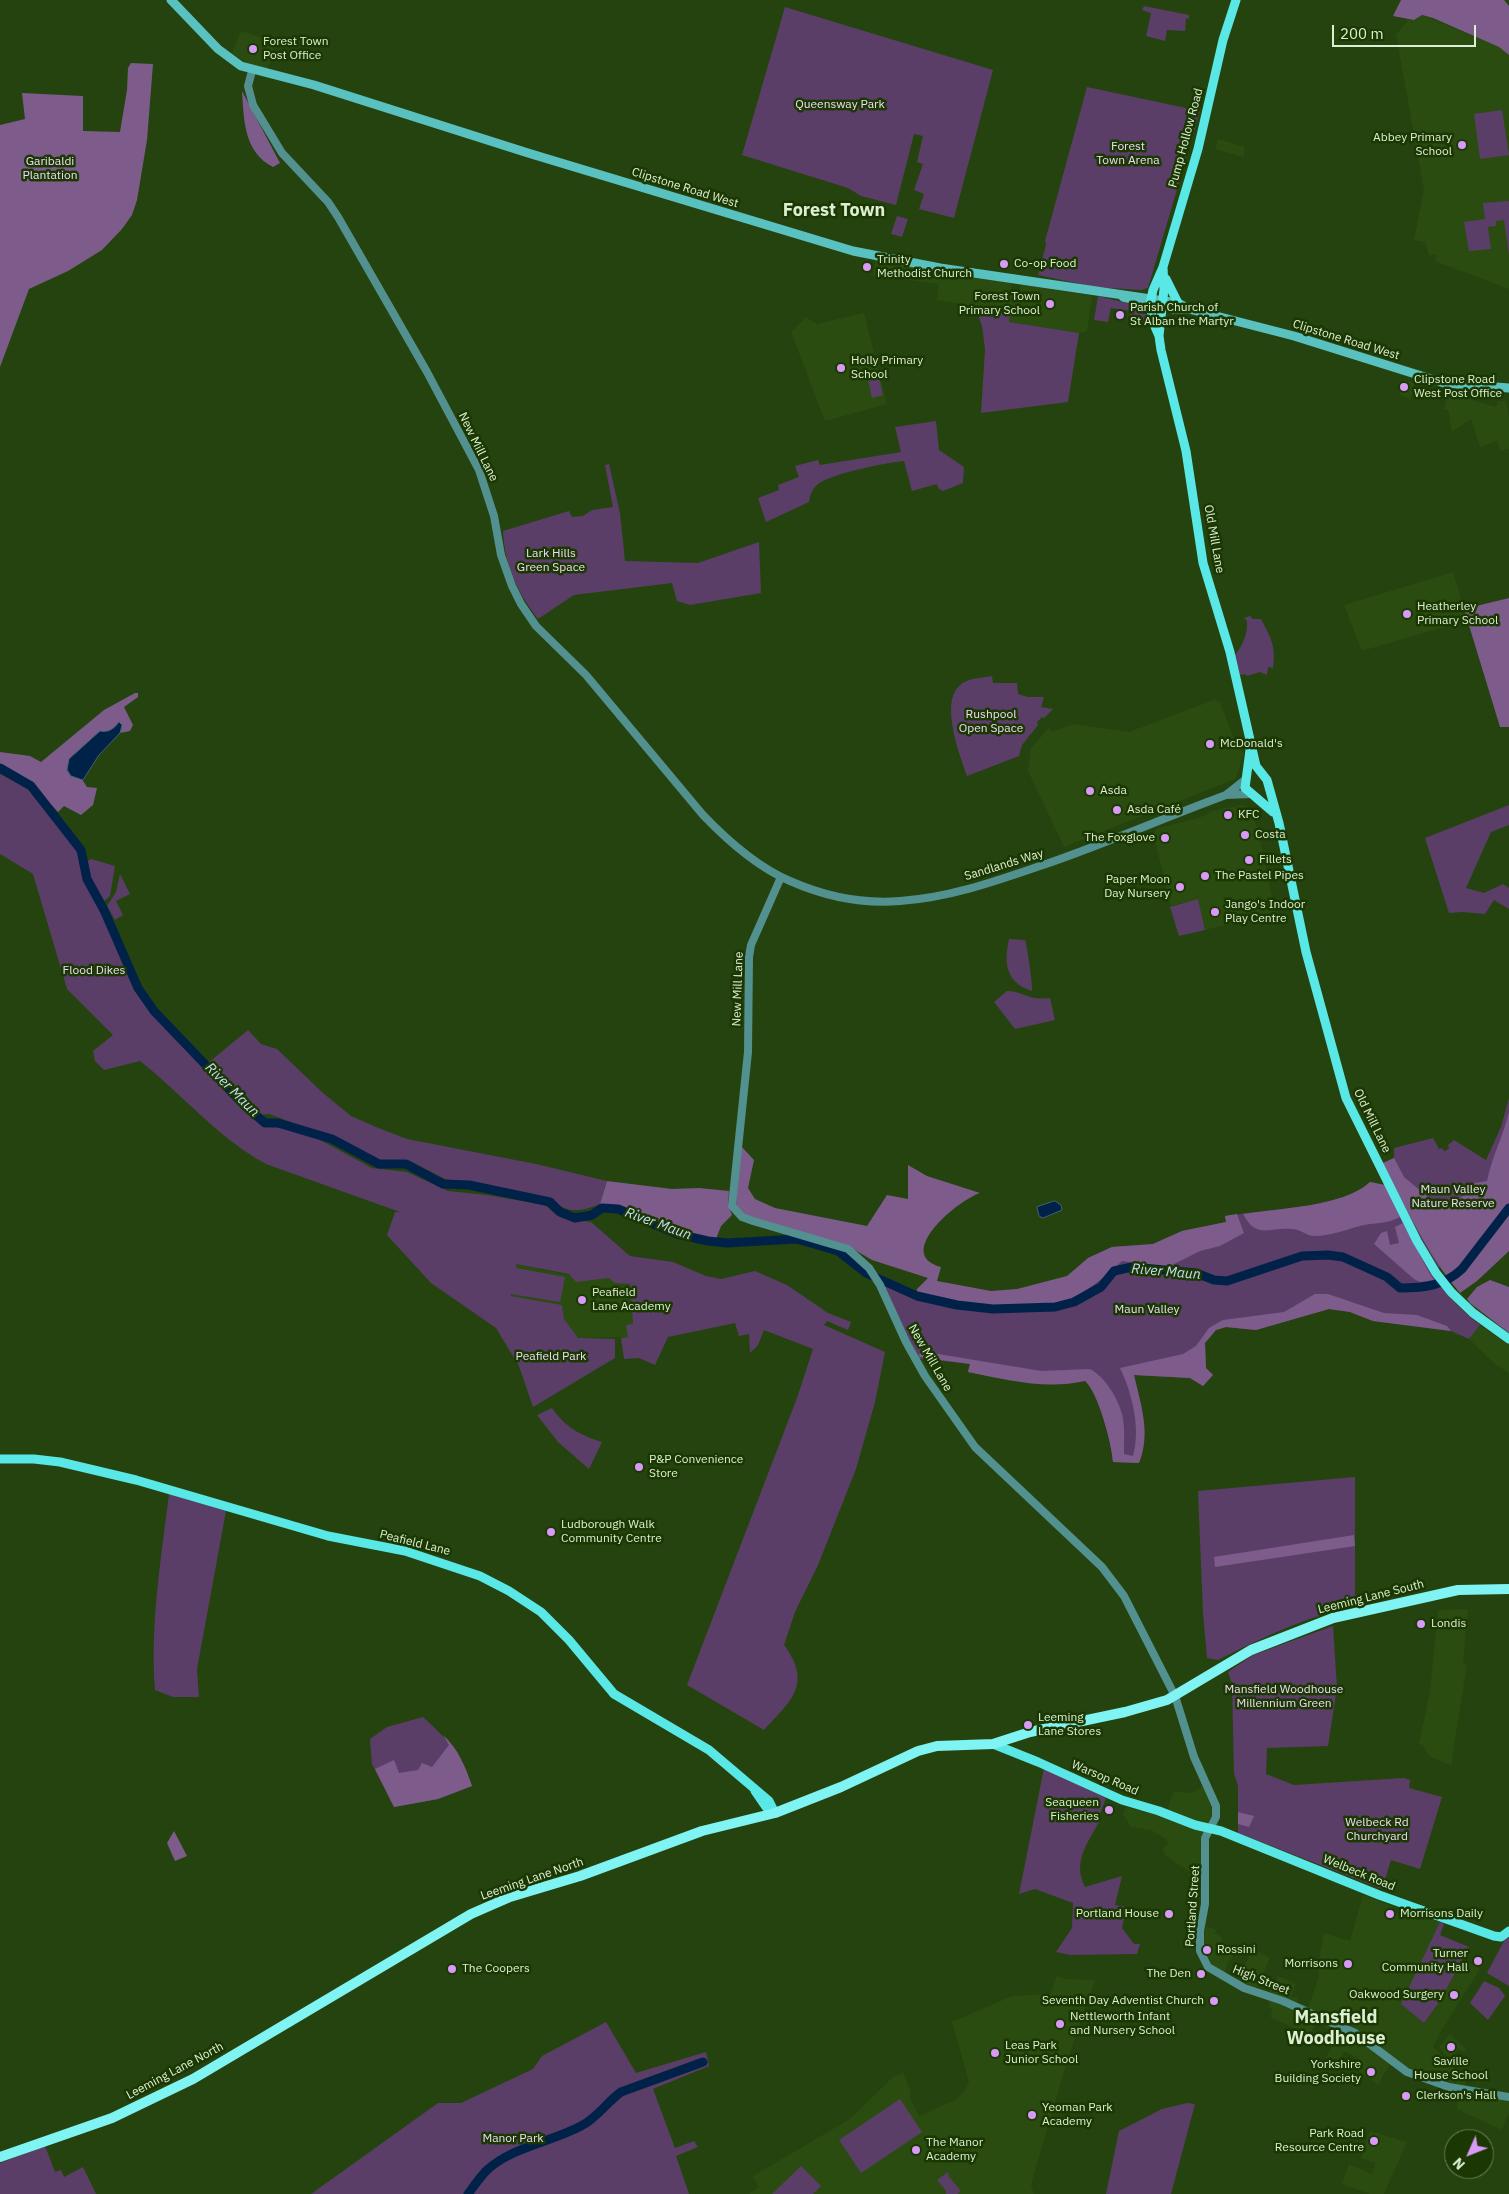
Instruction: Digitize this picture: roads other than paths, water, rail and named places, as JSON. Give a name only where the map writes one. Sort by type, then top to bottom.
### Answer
[{"type":"highway","name":"Leeming Lane South","points":[[993,1744],[1081,1720],[1125,1712],[1175,1696],[1251,1650],[1333,1618],[1458,1590],[1509,1589]]},
{"type":"highway","name":"Leeming Lane North","points":[[0,2157],[112,2118],[193,2079],[472,1914],[496,1902],[580,1876],[702,1831],[775,1813],[841,1787],[918,1751],[937,1746],[993,1744]]},
{"type":"main road","name":"Clipstone Road West","points":[[171,0],[218,49],[234,62],[252,71],[314,85],[528,153],[853,251],[931,266],[1178,303],[1189,309]]},
{"type":"main road","name":"Pump Hollow Road","points":[[1156,301],[1198,149],[1223,40],[1236,0]]},
{"type":"main road","points":[[1164,271],[1168,285],[1178,303]]},
{"type":"main road","name":"Clipstone Road West","points":[[1156,301],[1294,336],[1444,383],[1509,388]]},
{"type":"main road","name":"Old Mill Lane","points":[[1156,301],[1153,322],[1159,336],[1186,451],[1203,563],[1230,652],[1256,766],[1267,780],[1267,786],[1282,836],[1306,952],[1346,1098],[1417,1241],[1439,1277],[1447,1288],[1473,1313],[1509,1340]]},
{"type":"main road","name":"Old Mill Lane","points":[[1251,745],[1245,788],[1276,815]]},
{"type":"main road","points":[[1246,778],[1253,773],[1262,774]]},
{"type":"main road","points":[[1252,795],[1264,793],[1267,786]]},
{"type":"main road","name":"Peafield Lane","points":[[0,1459],[34,1459],[60,1462],[136,1480],[328,1536],[414,1553],[480,1576],[509,1591],[541,1612],[569,1640],[614,1694],[709,1750],[770,1802],[775,1813]]},
{"type":"main road","name":"Warsop Road","points":[[993,1744],[1122,1800],[1209,1828]]},
{"type":"main road","name":"Welbeck Road","points":[[1209,1828],[1246,1840],[1407,1906],[1501,1937],[1509,1931]]},
{"type":"street","name":"New Mill Lane","points":[[252,71],[248,86],[254,105],[282,153],[294,169],[328,202],[338,217],[469,449],[487,491],[512,586],[526,611],[552,644],[586,675],[628,728],[719,831],[748,855],[781,877],[751,945],[749,957],[748,1052],[732,1206],[742,1217],[752,1221],[848,1248],[869,1268],[880,1285],[906,1342],[949,1412],[975,1447],[1053,1519],[1115,1581],[1175,1696],[1194,1757],[1216,1806],[1216,1817],[1209,1828]]},
{"type":"street","points":[[1226,795],[1246,778]]},
{"type":"street","name":"Sandlands Way","points":[[781,877],[809,889],[843,898],[900,901],[928,897],[1015,876],[1226,795]]},
{"type":"street","points":[[1226,795],[1252,795]]},
{"type":"street","name":"Portland Street","points":[[1202,1957],[1200,1931],[1205,1904],[1205,1838],[1209,1828]]},
{"type":"street","name":"High Street","points":[[1202,1957],[1208,1967],[1244,1988],[1284,2001],[1348,2029],[1366,2040],[1401,2069],[1449,2087],[1509,2097]]},
{"type":"water","points":[[119,722],[122,725],[120,733],[99,755],[83,780],[71,776],[67,770],[69,759],[100,731],[111,730]]},
{"type":"water","points":[[1055,1201],[1061,1205],[1062,1210],[1043,1218],[1039,1216],[1037,1207]]},
{"type":"waterway","name":"River Maun","points":[[0,768],[31,786],[81,850],[87,879],[104,910],[138,988],[154,1011],[244,1105],[265,1123],[278,1123],[332,1139],[379,1164],[406,1164],[443,1184],[469,1185],[550,1202],[560,1212],[575,1218],[592,1215],[602,1208],[618,1209],[677,1234],[708,1241],[727,1243],[797,1239],[838,1251],[866,1273],[917,1296],[957,1305],[993,1309],[1055,1307],[1074,1302],[1101,1287],[1114,1271],[1132,1267],[1196,1273],[1214,1280],[1227,1281],[1302,1256],[1328,1255],[1343,1257],[1387,1277],[1400,1288],[1433,1285],[1448,1279],[1462,1269],[1509,1208]]},
{"type":"waterway","points":[[468,2194],[484,2173],[497,2162],[520,2150],[581,2126],[592,2119],[621,2092],[703,2062]]},
{"type":"place","name":"Forest Town Post Office","points":[[253,49]]},
{"type":"place","name":"Abbey Primary School","points":[[1462,145]]},
{"type":"place","name":"Co-op Food","points":[[1004,264]]},
{"type":"place","name":"Trinity Methodist Church","points":[[867,267]]},
{"type":"place","name":"Forest Town Primary School","points":[[1050,304]]},
{"type":"place","name":"Parish Church of St Alban the Martyr","points":[[1120,315]]},
{"type":"place","name":"Holly Primary School","points":[[841,368]]},
{"type":"place","name":"Clipstone Road West Post Office","points":[[1404,387]]},
{"type":"place","name":"Heatherley Primary School","points":[[1407,614]]},
{"type":"place","name":"McDonald's","points":[[1210,744]]},
{"type":"place","name":"Asda","points":[[1090,791]]},
{"type":"place","name":"Asda Café","points":[[1117,810]]},
{"type":"place","name":"KFC","points":[[1228,815]]},
{"type":"place","name":"Costa","points":[[1245,835]]},
{"type":"place","name":"The Foxglove","points":[[1165,838]]},
{"type":"place","name":"Fillets","points":[[1249,860]]},
{"type":"place","name":"The Pastel Pipes","points":[[1205,876]]},
{"type":"place","name":"Paper Moon Day Nursery","points":[[1180,887]]},
{"type":"place","name":"Jango's Indoor Play Centre","points":[[1215,912]]},
{"type":"place","name":"Peafield Lane Academy","points":[[582,1300]]},
{"type":"place","name":"P&P Convenience Store","points":[[639,1467]]},
{"type":"place","name":"Ludborough Walk Community Centre","points":[[551,1532]]},
{"type":"place","name":"Londis","points":[[1421,1624]]},
{"type":"place","name":"Leeming Lane Stores","points":[[1028,1725]]},
{"type":"place","name":"Seaqueen Fisheries","points":[[1109,1810]]},
{"type":"place","name":"Portland House","points":[[1169,1914]]},
{"type":"place","name":"Morrisons Daily","points":[[1390,1914]]},
{"type":"place","name":"Rossini","points":[[1207,1950]]},
{"type":"place","name":"Turner Community Hall","points":[[1478,1961]]},
{"type":"place","name":"Morrisons","points":[[1348,1964]]},
{"type":"place","name":"The Coopers","points":[[452,1969]]},
{"type":"place","name":"The Den","points":[[1201,1974]]},
{"type":"place","name":"Oakwood Surgery","points":[[1454,1995]]},
{"type":"place","name":"Seventh Day Adventist Church","points":[[1214,2001]]},
{"type":"place","name":"Nettleworth Infant and Nursery School","points":[[1060,2024]]},
{"type":"place","name":"Saville House School","points":[[1451,2047]]},
{"type":"place","name":"Leas Park Junior School","points":[[995,2053]]},
{"type":"place","name":"Yorkshire Building Society","points":[[1371,2072]]},
{"type":"place","name":"Clerkson's Hall","points":[[1406,2096]]},
{"type":"place","name":"Yeoman Park Academy","points":[[1032,2115]]},
{"type":"place","name":"Park Road Resource Centre","points":[[1374,2141]]},
{"type":"place","name":"The Manor Academy","points":[[916,2150]]},
{"type":"district","name":"Forest Town","points":[[834,211]]},
{"type":"district","name":"Mansfield Woodhouse","points":[[1336,2028]]},
{"type":"park label","name":"Queensway Park","points":[[840,105]]},
{"type":"park label","name":"Forest Town Arena","points":[[1128,154]]},
{"type":"park label","name":"Garibaldi Plantation","points":[[50,169]]},
{"type":"park label","name":"Lark Hills Green Space","points":[[551,561]]},
{"type":"park label","name":"Rushpool Open Space","points":[[991,722]]},
{"type":"park label","name":"Flood Dikes","points":[[94,971]]},
{"type":"park label","name":"Maun Valley Nature Reserve","points":[[1453,1197]]},
{"type":"park label","name":"Maun Valley","points":[[1147,1310]]},
{"type":"park label","name":"Peafield Park","points":[[551,1357]]},
{"type":"park label","name":"Mansfield Woodhouse Millennium Green","points":[[1284,1697]]},
{"type":"park label","name":"Welbeck Rd Churchyard","points":[[1377,1830]]},
{"type":"park label","name":"Manor Park","points":[[513,2139]]}]
